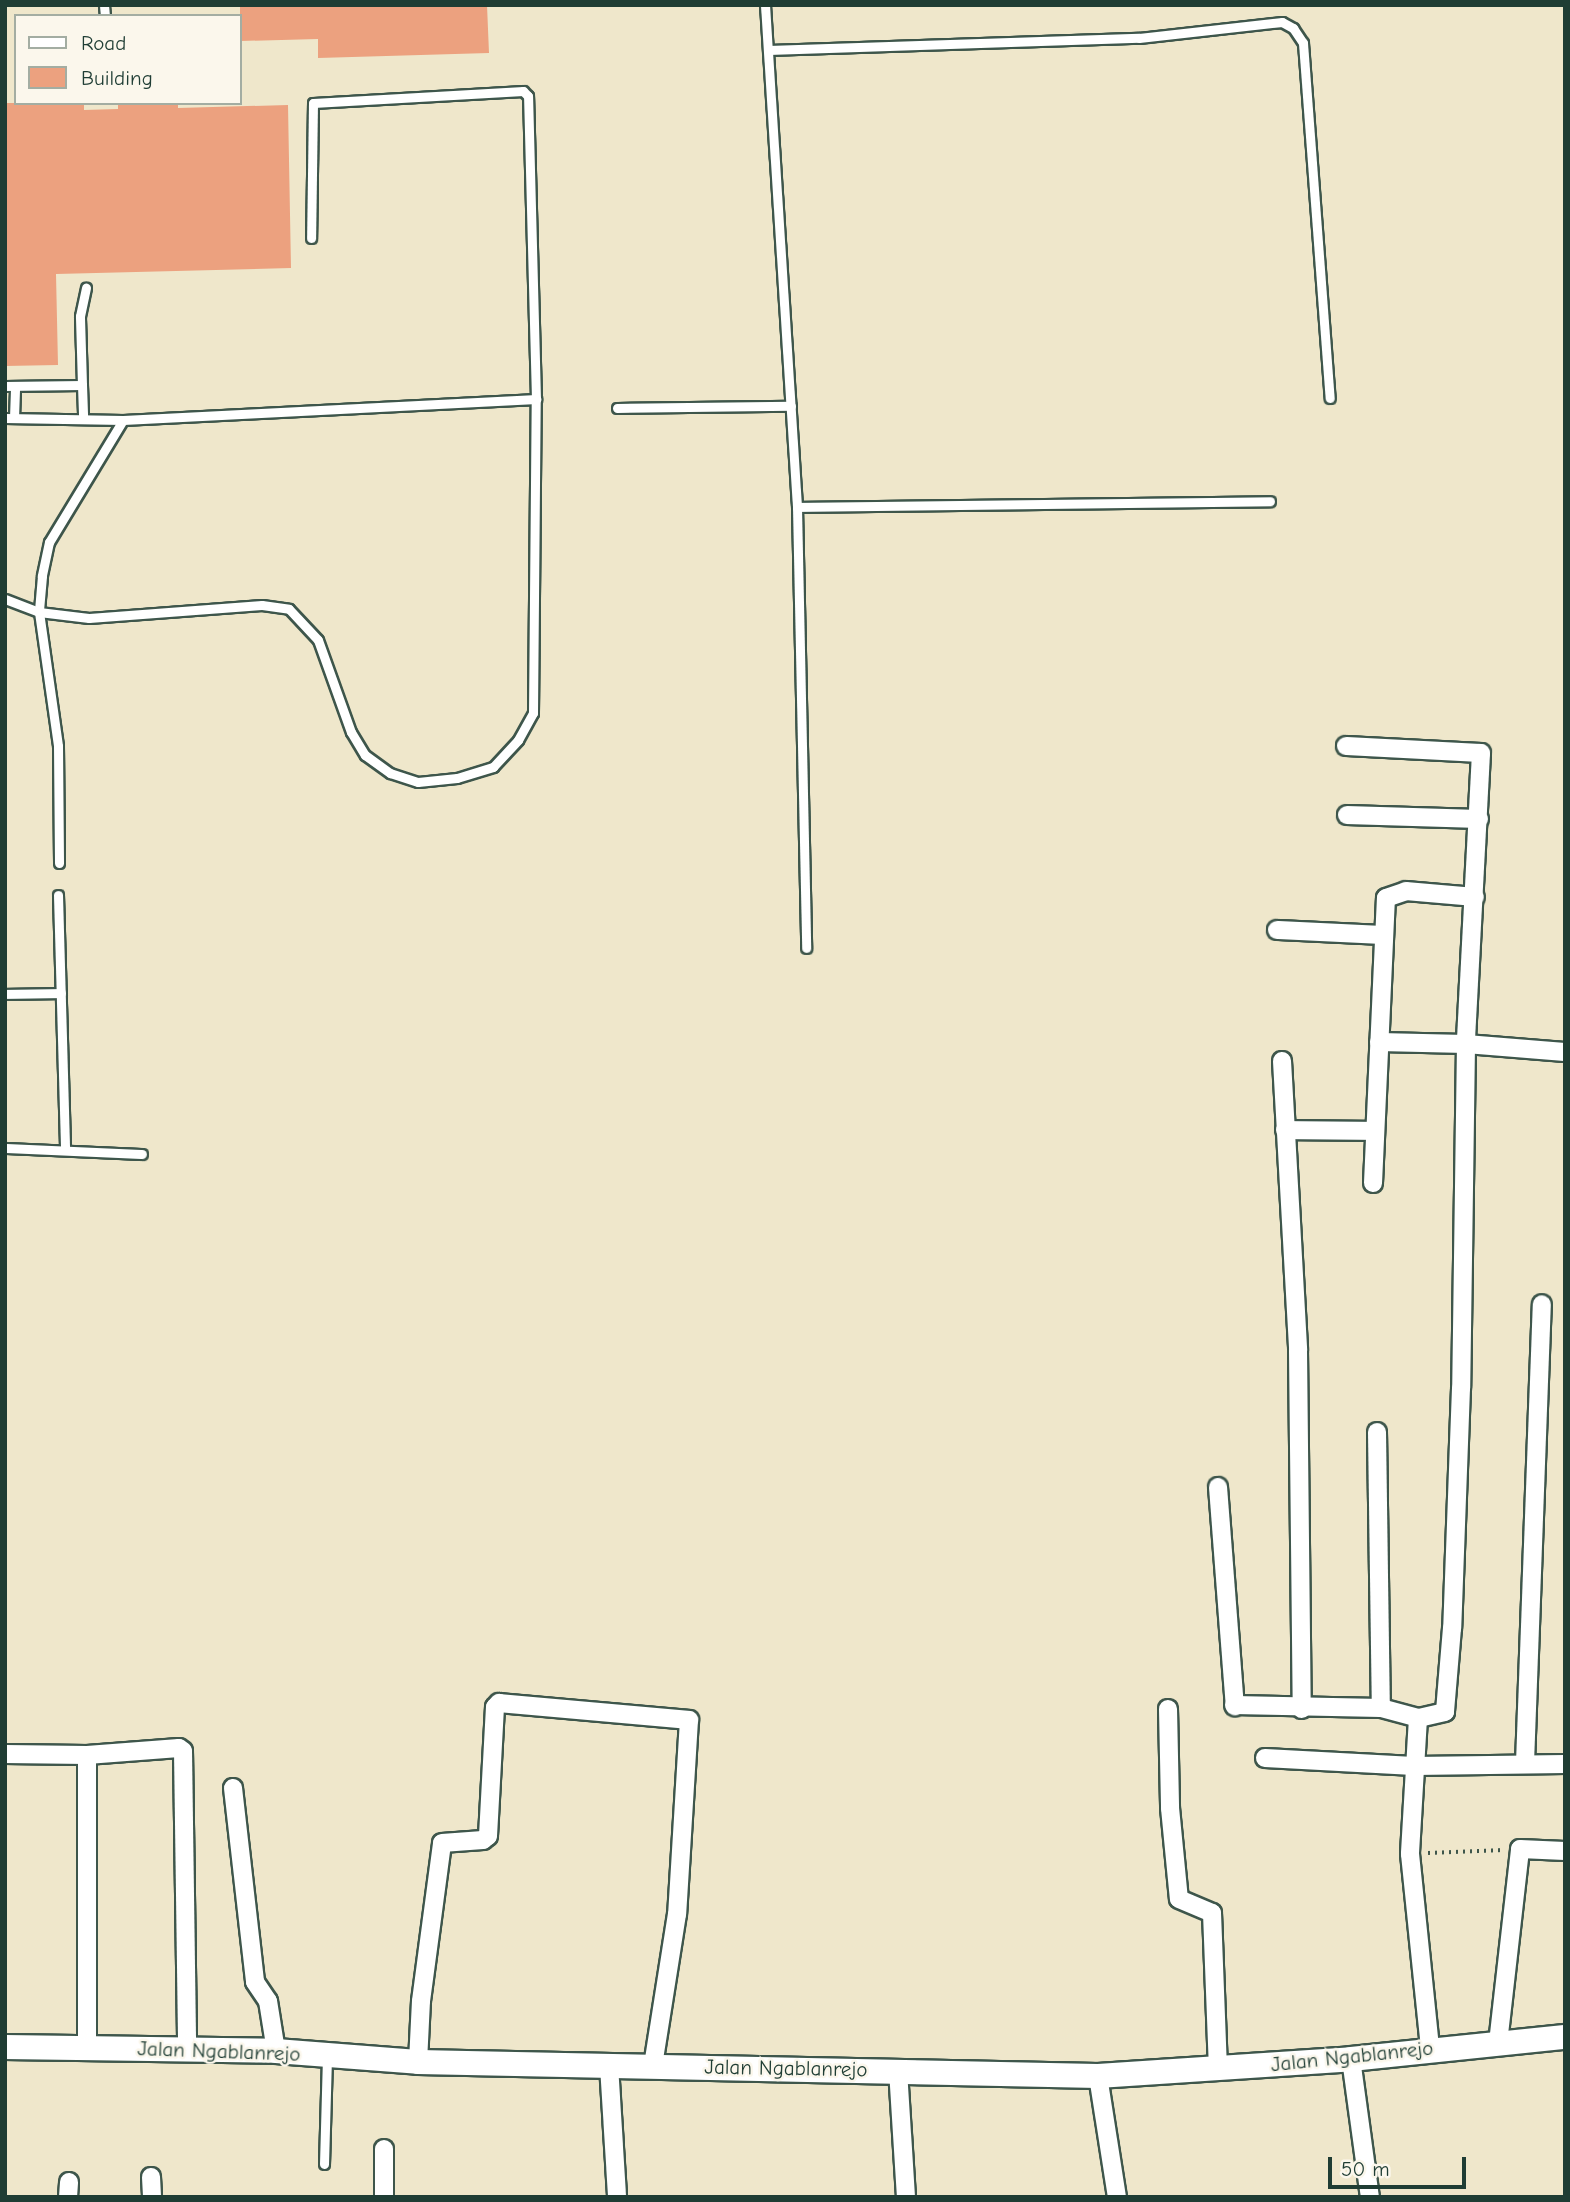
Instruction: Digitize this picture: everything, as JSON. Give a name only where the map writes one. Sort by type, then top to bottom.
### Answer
[{"type":"street","points":[[1219,1488],[1234,1706],[1381,1708],[1418,1718],[1445,1712],[1452,1628],[1461,1388],[1466,1044],[1481,752],[1346,746]]},
{"type":"street","points":[[1347,815],[1479,819]]},
{"type":"street","points":[[1373,1183],[1386,898],[1392,894],[1475,897]]},
{"type":"street","points":[[1277,930],[1384,935]]},
{"type":"street","points":[[1379,1042],[1466,1044],[1565,1052]]},
{"type":"street","points":[[1282,1061],[1298,1351],[1302,1709]]},
{"type":"street","points":[[1285,1130],[1375,1130]]},
{"type":"street","points":[[1525,1763],[1542,1304]]},
{"type":"street","points":[[1377,1432],[1381,1708]]},
{"type":"street","points":[[418,2062],[421,2001],[442,1843],[483,1840],[488,1836],[495,1707],[499,1703],[689,1720],[677,1914],[653,2065]]},
{"type":"street","points":[[1168,1709],[1170,1808],[1179,1899],[1212,1913],[1218,2068]]},
{"type":"street","points":[[1418,1718],[1410,1854],[1430,2048]]},
{"type":"street","points":[[5,1754],[87,1755],[178,1748],[183,1752],[187,2049]]},
{"type":"street","points":[[87,1755],[87,2047]]},
{"type":"street","points":[[1265,1758],[1414,1766],[1565,1764]]},
{"type":"street","points":[[233,1787],[255,1982],[268,2001],[276,2051]]},
{"type":"street","points":[[1499,2043],[1520,1849],[1565,1851]]},
{"type":"street","name":"Jalan Ngablanrejo","points":[[5,2046],[276,2051],[418,2062],[1098,2076],[1351,2059],[1430,2048],[1565,2037]]},
{"type":"street","points":[[1351,2059],[1370,2197]]},
{"type":"street","points":[[609,2065],[617,2197]]},
{"type":"street","points":[[898,2070],[906,2197]]},
{"type":"street","points":[[1098,2076],[1117,2197]]},
{"type":"street","points":[[384,2149],[384,2197]]},
{"type":"street","points":[[151,2177],[152,2197]]},
{"type":"lane","points":[[765,5],[797,507],[806,948]]},
{"type":"lane","points":[[768,50],[1139,37],[1282,22],[1293,28],[1303,43],[1330,398]]},
{"type":"lane","points":[[5,599],[39,612],[89,618],[262,605],[289,609],[318,640],[351,732],[365,755],[390,773],[418,782],[457,778],[493,767],[518,740],[533,713],[536,399],[529,103],[523,91],[313,103],[311,238]]},
{"type":"lane","points":[[83,419],[80,316],[86,288]]},
{"type":"lane","points":[[82,385],[10,386],[10,418],[123,420],[536,399]]},
{"type":"lane","points":[[617,408],[791,406]]},
{"type":"lane","points":[[59,863],[58,746],[39,612],[49,542],[123,420]]},
{"type":"lane","points":[[797,507],[1270,501]]},
{"type":"lane","points":[[58,895],[65,1150]]},
{"type":"lane","points":[[5,994],[61,993]]},
{"type":"lane","points":[[5,1148],[142,1154]]},
{"type":"lane","points":[[324,2164],[327,2057]]},
{"type":"path","points":[[1410,1854],[1520,1849]]},
{"type":"building","points":[[240,5],[487,5],[489,53],[318,58],[318,39],[242,41]]},
{"type":"building","points":[[5,103],[84,105],[84,110],[118,109],[118,105],[178,105],[178,108],[288,105],[291,268],[56,274],[58,365],[5,366]]}]
